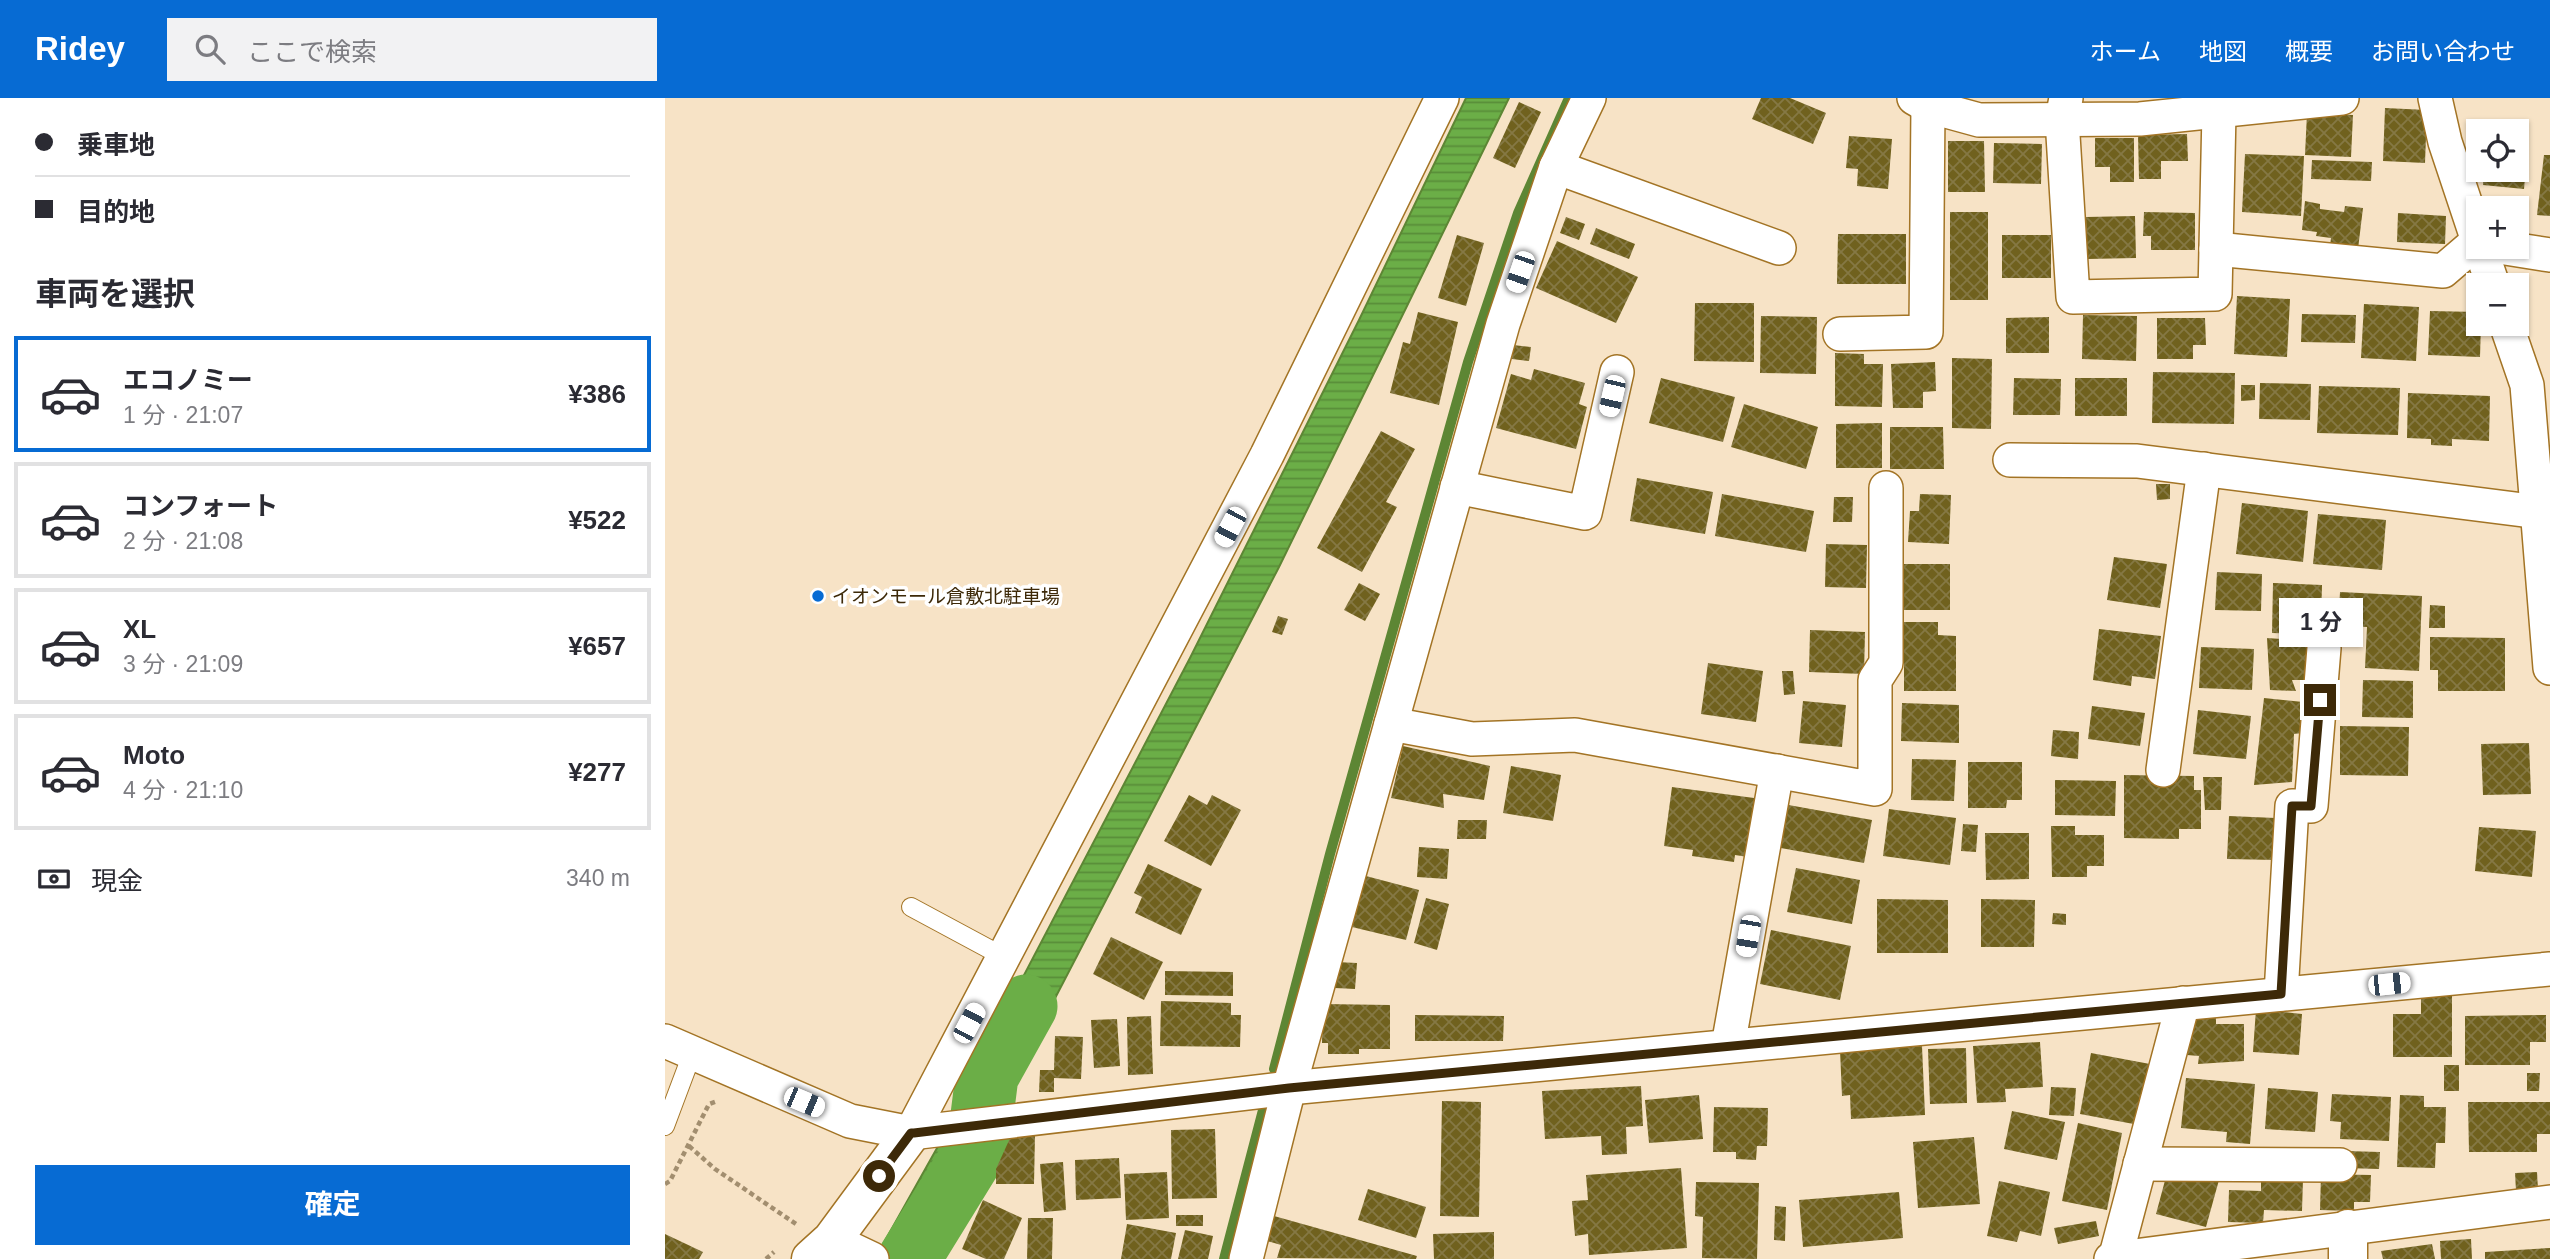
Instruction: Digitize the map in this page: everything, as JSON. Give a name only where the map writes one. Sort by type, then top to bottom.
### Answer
[{"type":"street","points":[[872,1259],[815,1242],[912,1133],[1267,455],[1442,98]]},
{"type":"street","points":[[1246,1259],[1289,1088],[1503,324],[1556,167],[1589,98]]},
{"type":"street","points":[[1840,334],[1926,332],[1921,102],[1979,120],[2064,108],[2140,119],[2342,98]]},
{"type":"street","points":[[2216,249],[2443,271],[2478,241],[2445,142],[2435,98]]},
{"type":"street","points":[[2064,108],[2073,297],[2215,294],[2219,112]]},
{"type":"street","points":[[1556,167],[1779,248]]},
{"type":"street","points":[[2529,252],[2550,255]]},
{"type":"street","points":[[2510,336],[2527,385],[2550,668]]},
{"type":"street","points":[[1457,487],[1585,513],[1617,372]]},
{"type":"street","points":[[2010,460],[2137,461],[2539,512]]},
{"type":"street","points":[[2163,770],[2204,469]]},
{"type":"street","points":[[1391,724],[1472,739],[1575,735],[1875,789],[1875,680],[1886,663],[1886,488]]},
{"type":"street","points":[[2281,994],[2292,806],[2311,806],[2324,648]]},
{"type":"street","points":[[1728,1046],[1777,771]]},
{"type":"street","points":[[678,1048],[850,1121],[912,1133],[1289,1088],[2550,969],[2550,957]]},
{"type":"street","points":[[2183,1003],[2113,1259],[2348,1244],[2550,1202]]},
{"type":"street","points":[[2140,1164],[2340,1165]]},
{"type":"lane","points":[[911,907],[1004,957]]},
{"type":"lane","points":[[665,1126],[678,1048]]},
{"type":"path","points":[[665,1184],[670,1181],[709,1104],[719,1101]]},
{"type":"path","points":[[689,1146],[715,1169],[815,1242]]},
{"type":"path","points":[[766,1259],[775,1251]]},
{"type":"shaded area","points":[[1466,98],[1509,98],[1279,567],[1011,1083],[968,1082],[1190,658],[1359,320]]},
{"type":"shaded area","points":[[983,1138],[930,1259],[910,1259],[881,1248],[941,1141]]},
{"type":"building","points":[[1761,98],[1790,98],[1826,113],[1813,144],[1752,119]]},
{"type":"building","points":[[1519,102],[1541,112],[1515,168],[1493,158]]},
{"type":"building","points":[[2385,108],[2427,110],[2425,163],[2383,161]]},
{"type":"building","points":[[2307,113],[2353,115],[2351,157],[2305,155]]},
{"type":"building","points":[[2187,134],[2188,161],[2161,161],[2161,179],[2139,179],[2138,135]]},
{"type":"building","points":[[1849,136],[1892,139],[1888,189],[1857,186],[1858,169],[1846,168]]},
{"type":"building","points":[[2095,138],[2134,138],[2134,182],[2110,182],[2110,167],[2095,167]]},
{"type":"building","points":[[1948,141],[1984,141],[1985,192],[1948,192]]},
{"type":"building","points":[[1994,143],[2042,144],[2041,184],[1993,183]]},
{"type":"building","points":[[2245,154],[2304,156],[2301,216],[2242,212]]},
{"type":"building","points":[[2544,155],[2550,155],[2550,216],[2537,215]]},
{"type":"building","points":[[2312,160],[2372,162],[2371,181],[2311,179]]},
{"type":"building","points":[[2483,182],[2525,182],[2524,189],[2483,185]]},
{"type":"building","points":[[2305,201],[2320,204],[2320,209],[2344,212],[2345,206],[2363,208],[2358,249],[2330,246],[2331,238],[2302,230]]},
{"type":"building","points":[[1950,212],[1988,212],[1988,300],[1950,300]]},
{"type":"building","points":[[2144,212],[2195,213],[2195,250],[2151,250],[2151,236],[2143,236]]},
{"type":"building","points":[[2398,213],[2446,216],[2445,244],[2397,242]]},
{"type":"building","points":[[2135,216],[2136,258],[2087,259],[2086,217]]},
{"type":"building","points":[[1566,217],[1585,224],[1579,240],[1560,233]]},
{"type":"building","points":[[1596,228],[1635,244],[1629,259],[1590,244]]},
{"type":"building","points":[[1838,234],[1906,234],[1906,284],[1837,284]]},
{"type":"building","points":[[1457,235],[1484,243],[1466,306],[1438,298]]},
{"type":"building","points":[[2002,235],[2051,235],[2051,278],[2002,278]]},
{"type":"building","points":[[1557,241],[1638,277],[1616,323],[1536,288]]},
{"type":"building","points":[[2237,296],[2290,299],[2287,357],[2234,354]]},
{"type":"building","points":[[1695,303],[1754,303],[1754,362],[1694,361]]},
{"type":"building","points":[[2364,304],[2419,307],[2416,361],[2361,358]]},
{"type":"building","points":[[2430,311],[2466,312],[2466,336],[2481,336],[2480,357],[2428,355]]},
{"type":"building","points":[[1418,312],[1458,322],[1439,405],[1390,393],[1403,342],[1410,344]]},
{"type":"building","points":[[2302,314],[2356,315],[2355,343],[2301,342]]},
{"type":"building","points":[[2083,315],[2137,316],[2136,361],[2082,359]]},
{"type":"building","points":[[1761,316],[1817,317],[1816,374],[1760,373]]},
{"type":"building","points":[[2049,317],[2049,353],[2006,353],[2006,318]]},
{"type":"building","points":[[2157,318],[2205,318],[2206,345],[2193,345],[2193,359],[2157,359]]},
{"type":"building","points":[[1513,345],[1531,347],[1529,361],[1512,359]]},
{"type":"building","points":[[1835,353],[1864,354],[1864,364],[1883,364],[1882,407],[1835,406]]},
{"type":"building","points":[[1952,358],[1992,359],[1991,429],[1952,428]]},
{"type":"building","points":[[1935,362],[1936,391],[1923,392],[1923,408],[1893,408],[1891,364]]},
{"type":"building","points":[[1534,369],[1585,383],[1579,404],[1587,407],[1576,449],[1496,428],[1511,374],[1531,380]]},
{"type":"building","points":[[2153,372],[2235,373],[2234,424],[2152,423]]},
{"type":"building","points":[[1661,378],[1735,397],[1723,442],[1649,423]]},
{"type":"building","points":[[2014,378],[2061,379],[2060,415],[2013,415]]},
{"type":"building","points":[[2075,378],[2127,378],[2127,416],[2075,416]]},
{"type":"building","points":[[2260,383],[2311,384],[2310,420],[2259,419]]},
{"type":"building","points":[[2241,385],[2255,385],[2255,400],[2241,401]]},
{"type":"building","points":[[2319,386],[2400,388],[2398,435],[2317,433]]},
{"type":"building","points":[[2408,393],[2490,396],[2489,441],[2452,439],[2452,446],[2431,445],[2431,439],[2407,438]]},
{"type":"building","points":[[1744,404],[1818,427],[1806,469],[1731,447]]},
{"type":"building","points":[[1882,423],[1882,468],[1836,468],[1836,424]]},
{"type":"building","points":[[1890,427],[1943,427],[1944,469],[1890,469]]},
{"type":"building","points":[[1381,431],[1415,449],[1386,502],[1397,507],[1362,572],[1317,548]]},
{"type":"building","points":[[1637,478],[1713,492],[1705,534],[1630,521]]},
{"type":"building","points":[[2156,484],[2170,484],[2170,499],[2157,500]]},
{"type":"building","points":[[1722,494],[1814,511],[1806,552],[1715,536]]},
{"type":"building","points":[[1920,494],[1951,495],[1949,544],[1908,542],[1910,511],[1919,511]]},
{"type":"building","points":[[1834,497],[1853,497],[1852,522],[1833,522]]},
{"type":"building","points":[[2242,503],[2308,511],[2303,562],[2236,554]]},
{"type":"building","points":[[2318,514],[2386,520],[2382,570],[2313,564]]},
{"type":"building","points":[[1826,544],[1867,545],[1866,588],[1825,587]]},
{"type":"building","points":[[2114,557],[2167,564],[2160,608],[2107,600]]},
{"type":"building","points":[[1901,564],[1950,564],[1950,610],[1902,610]]},
{"type":"building","points":[[2217,572],[2262,574],[2261,611],[2215,610]]},
{"type":"building","points":[[1359,583],[1380,594],[1365,621],[1344,610]]},
{"type":"building","points":[[2273,583],[2322,585],[2321,625],[2302,625],[2302,634],[2272,633]]},
{"type":"building","points":[[2340,592],[2422,596],[2419,671],[2365,668],[2367,627],[2338,625]]},
{"type":"building","points":[[2430,605],[2445,606],[2445,628],[2429,628]]},
{"type":"building","points":[[1278,616],[1288,619],[1282,635],[1272,632]]},
{"type":"building","points":[[1904,622],[1938,622],[1938,635],[1956,636],[1956,691],[1904,691]]},
{"type":"building","points":[[2099,629],[2161,636],[2155,679],[2132,676],[2131,686],[2093,680]]},
{"type":"building","points":[[1810,630],[1865,632],[1864,674],[1809,672]]},
{"type":"building","points":[[2430,637],[2505,638],[2505,691],[2438,691],[2438,670],[2430,670]]},
{"type":"building","points":[[2267,638],[2311,641],[2311,680],[2292,680],[2296,691],[2270,690]]},
{"type":"building","points":[[2201,647],[2254,649],[2252,690],[2199,688]]},
{"type":"building","points":[[1708,663],[1763,671],[1756,722],[1701,714]]},
{"type":"building","points":[[1782,671],[1793,671],[1795,694],[1784,695]]},
{"type":"building","points":[[2363,680],[2413,681],[2413,718],[2362,717]]},
{"type":"building","points":[[2264,698],[2303,702],[2303,733],[2294,734],[2292,782],[2254,785]]},
{"type":"building","points":[[1803,701],[1846,705],[1842,747],[1799,743]]},
{"type":"building","points":[[1902,703],[1959,705],[1959,743],[1901,741]]},
{"type":"building","points":[[2092,706],[2145,713],[2140,746],[2088,739]]},
{"type":"building","points":[[2198,710],[2251,716],[2246,759],[2193,754]]},
{"type":"building","points":[[2340,726],[2409,727],[2408,776],[2340,775]]},
{"type":"building","points":[[2053,730],[2079,732],[2078,759],[2051,756]]},
{"type":"building","points":[[2529,743],[2531,794],[2483,795],[2481,744]]},
{"type":"building","points":[[1403,746],[1490,766],[1484,800],[1443,794],[1444,808],[1391,798]]},
{"type":"building","points":[[1912,759],[1956,760],[1954,801],[1911,800]]},
{"type":"building","points":[[1968,762],[2022,762],[2022,800],[2007,800],[2006,808],[1968,808]]},
{"type":"building","points":[[1511,766],[1561,775],[1553,821],[1503,813]]},
{"type":"building","points":[[2124,775],[2194,776],[2194,790],[2201,790],[2201,829],[2179,829],[2179,839],[2124,838]]},
{"type":"building","points":[[2203,777],[2222,777],[2221,810],[2205,810]]},
{"type":"building","points":[[2055,780],[2116,781],[2115,816],[2055,815]]},
{"type":"building","points":[[1672,787],[1769,800],[1761,859],[1735,855],[1734,862],[1692,856],[1693,850],[1664,846]]},
{"type":"building","points":[[1189,795],[1207,805],[1212,795],[1241,810],[1211,866],[1164,841]]},
{"type":"building","points":[[1783,804],[1872,820],[1864,863],[1775,847]]},
{"type":"building","points":[[1889,809],[1956,818],[1950,865],[1883,856]]},
{"type":"building","points":[[2229,816],[2276,818],[2275,860],[2227,859]]},
{"type":"building","points":[[1458,820],[1487,820],[1486,839],[1457,839]]},
{"type":"building","points":[[1963,824],[1978,825],[1976,852],[1961,851]]},
{"type":"building","points":[[2051,826],[2075,826],[2075,835],[2104,835],[2104,866],[2087,866],[2087,877],[2052,877]]},
{"type":"building","points":[[2479,827],[2536,831],[2532,877],[2475,871]]},
{"type":"building","points":[[1985,833],[2029,833],[2029,879],[1986,880]]},
{"type":"building","points":[[1419,847],[1449,849],[1447,879],[1417,877]]},
{"type":"building","points":[[1148,864],[1202,889],[1181,935],[1135,913],[1142,897],[1134,893]]},
{"type":"building","points":[[1796,868],[1860,880],[1852,924],[1787,912]]},
{"type":"building","points":[[1366,876],[1419,890],[1406,940],[1352,927]]},
{"type":"building","points":[[1426,898],[1449,904],[1437,950],[1414,943]]},
{"type":"building","points":[[1877,899],[1948,900],[1948,953],[1877,953]]},
{"type":"building","points":[[1981,899],[2035,900],[2034,947],[1981,947]]},
{"type":"building","points":[[2053,913],[2066,914],[2066,925],[2052,924]]},
{"type":"building","points":[[1771,930],[1851,946],[1840,1000],[1760,984]]},
{"type":"building","points":[[1111,937],[1163,962],[1144,1000],[1093,974]]},
{"type":"building","points":[[1336,962],[1357,963],[1355,989],[1335,988]]},
{"type":"building","points":[[1165,971],[1233,972],[1233,996],[1165,995]]},
{"type":"building","points":[[2421,993],[2452,993],[2452,1057],[2393,1057],[2393,1014],[2421,1014]]},
{"type":"building","points":[[1161,1001],[1231,1003],[1231,1015],[1241,1015],[1240,1047],[1160,1046]]},
{"type":"building","points":[[1323,1004],[1390,1005],[1390,1049],[1359,1049],[1359,1054],[1328,1054],[1328,1043],[1322,1043]]},
{"type":"building","points":[[2256,1009],[2302,1014],[2299,1055],[2253,1052]]},
{"type":"building","points":[[1415,1015],[1504,1016],[1503,1041],[1415,1041]]},
{"type":"building","points":[[2196,1015],[2216,1016],[2216,1024],[2244,1024],[2244,1061],[2198,1064],[2199,1056],[2187,1055]]},
{"type":"building","points":[[2546,1015],[2546,1042],[2530,1042],[2530,1065],[2465,1065],[2465,1016]]},
{"type":"building","points":[[1151,1016],[1153,1074],[1128,1075],[1127,1017]]},
{"type":"building","points":[[1117,1019],[1120,1066],[1094,1068],[1091,1020]]},
{"type":"building","points":[[1055,1036],[1083,1037],[1081,1079],[1054,1078],[1054,1092],[1039,1092],[1040,1070],[1054,1070]]},
{"type":"building","points":[[2040,1042],[2043,1087],[2005,1089],[2006,1102],[1977,1103],[1973,1046]]},
{"type":"building","points":[[1922,1046],[1925,1115],[1851,1119],[1850,1095],[1842,1096],[1840,1050]]},
{"type":"building","points":[[1966,1048],[1967,1103],[1930,1104],[1928,1049]]},
{"type":"building","points":[[2091,1053],[2150,1064],[2139,1125],[2080,1114]]},
{"type":"building","points":[[2444,1065],[2459,1065],[2459,1091],[2444,1091]]},
{"type":"building","points":[[2527,1073],[2540,1073],[2539,1091],[2527,1091]]},
{"type":"building","points":[[2186,1078],[2255,1084],[2250,1144],[2226,1142],[2227,1132],[2181,1128]]},
{"type":"building","points":[[1641,1086],[1643,1126],[1626,1127],[1627,1154],[1602,1155],[1601,1136],[1545,1139],[1542,1091]]},
{"type":"building","points":[[2051,1087],[2076,1088],[2074,1116],[2049,1115]]},
{"type":"building","points":[[2268,1088],[2318,1092],[2315,1132],[2265,1129]]},
{"type":"building","points":[[2332,1094],[2391,1097],[2389,1141],[2340,1139],[2341,1122],[2330,1121]]},
{"type":"building","points":[[1699,1095],[1703,1139],[1649,1143],[1645,1100]]},
{"type":"building","points":[[2400,1095],[2424,1096],[2424,1107],[2446,1107],[2445,1143],[2436,1143],[2435,1168],[2397,1167]]},
{"type":"building","points":[[1442,1101],[1481,1102],[1479,1217],[1440,1216]]},
{"type":"building","points":[[2468,1102],[2550,1102],[2550,1134],[2537,1134],[2537,1152],[2469,1152]]},
{"type":"building","points":[[1714,1107],[1768,1108],[1767,1146],[1757,1146],[1756,1160],[1736,1159],[1736,1152],[1713,1152]]},
{"type":"building","points":[[2012,1111],[2065,1122],[2057,1160],[2004,1149]]},
{"type":"building","points":[[2078,1123],[2122,1133],[2107,1210],[2062,1201]]},
{"type":"building","points":[[1215,1129],[1217,1198],[1172,1199],[1171,1130]]},
{"type":"building","points":[[1035,1135],[1034,1184],[996,1184],[996,1169],[1011,1136]]},
{"type":"building","points":[[1974,1137],[1980,1204],[1918,1208],[1913,1142]]},
{"type":"building","points":[[2346,1151],[2380,1152],[2379,1169],[2346,1168]]},
{"type":"building","points":[[1119,1158],[1121,1198],[1076,1200],[1075,1160]]},
{"type":"building","points":[[1063,1162],[1066,1210],[1044,1212],[1040,1164]]},
{"type":"building","points":[[1681,1168],[1687,1248],[1589,1255],[1588,1234],[1575,1236],[1572,1201],[1588,1200],[1586,1175]]},
{"type":"building","points":[[1167,1172],[1169,1218],[1126,1220],[1124,1174]]},
{"type":"building","points":[[2537,1172],[2538,1190],[2516,1190],[2515,1173]]},
{"type":"building","points":[[2167,1173],[2200,1181],[2201,1175],[2219,1180],[2206,1227],[2156,1214]]},
{"type":"building","points":[[2321,1174],[2371,1175],[2370,1202],[2354,1202],[2354,1211],[2320,1210]]},
{"type":"building","points":[[2261,1177],[2303,1179],[2302,1211],[2264,1210],[2263,1223],[2228,1222],[2229,1190],[2261,1191]]},
{"type":"building","points":[[1999,1181],[2050,1192],[2041,1236],[2020,1231],[2017,1242],[1987,1236]]},
{"type":"building","points":[[1696,1182],[1759,1183],[1757,1259],[1702,1258],[1703,1217],[1695,1216]]},
{"type":"building","points":[[1368,1189],[1426,1207],[1416,1238],[1358,1220]]},
{"type":"building","points":[[1899,1192],[1903,1238],[1803,1247],[1799,1200]]},
{"type":"building","points":[[983,1200],[1022,1218],[1004,1259],[986,1259],[962,1249]]},
{"type":"building","points":[[1775,1206],[1786,1207],[1785,1241],[1774,1240]]},
{"type":"building","points":[[1176,1215],[1203,1215],[1203,1226],[1176,1226]]},
{"type":"building","points":[[1274,1216],[1417,1256],[1416,1259],[1277,1258],[1281,1245],[1267,1241]]},
{"type":"building","points":[[1028,1218],[1053,1218],[1052,1259],[1027,1259]]},
{"type":"building","points":[[2096,1221],[2099,1236],[2058,1244],[2054,1228]]},
{"type":"building","points":[[1127,1224],[1176,1233],[1171,1259],[1121,1259]]},
{"type":"building","points":[[1185,1230],[1213,1236],[1208,1259],[1178,1259]]},
{"type":"building","points":[[1494,1232],[1494,1259],[1434,1259],[1433,1234]]},
{"type":"building","points":[[665,1234],[703,1252],[699,1259],[665,1259]]},
{"type":"building","points":[[2471,1239],[2472,1259],[2441,1259],[2440,1241]]},
{"type":"building","points":[[2432,1244],[2435,1259],[2383,1259],[2381,1251]]},
{"type":"building","points":[[2550,1248],[2550,1259],[2485,1259],[2485,1252]]},
{"type":"waterway","points":[[1274,1069],[1330,854],[1468,362],[1518,213],[1569,98]]},
{"type":"waterway","points":[[909,1259],[978,1147],[987,1076],[1026,1006]]},
{"type":"waterway","points":[[1224,1259],[1263,1110]]},
{"type":"place","name":"イオンモール倉敷北駐車場","points":[[818,596]]},
{"type":"route","points":[[879,1176],[911,1133],[1289,1088],[2281,994],[2292,806],[2311,806],[2320,700]]}]
